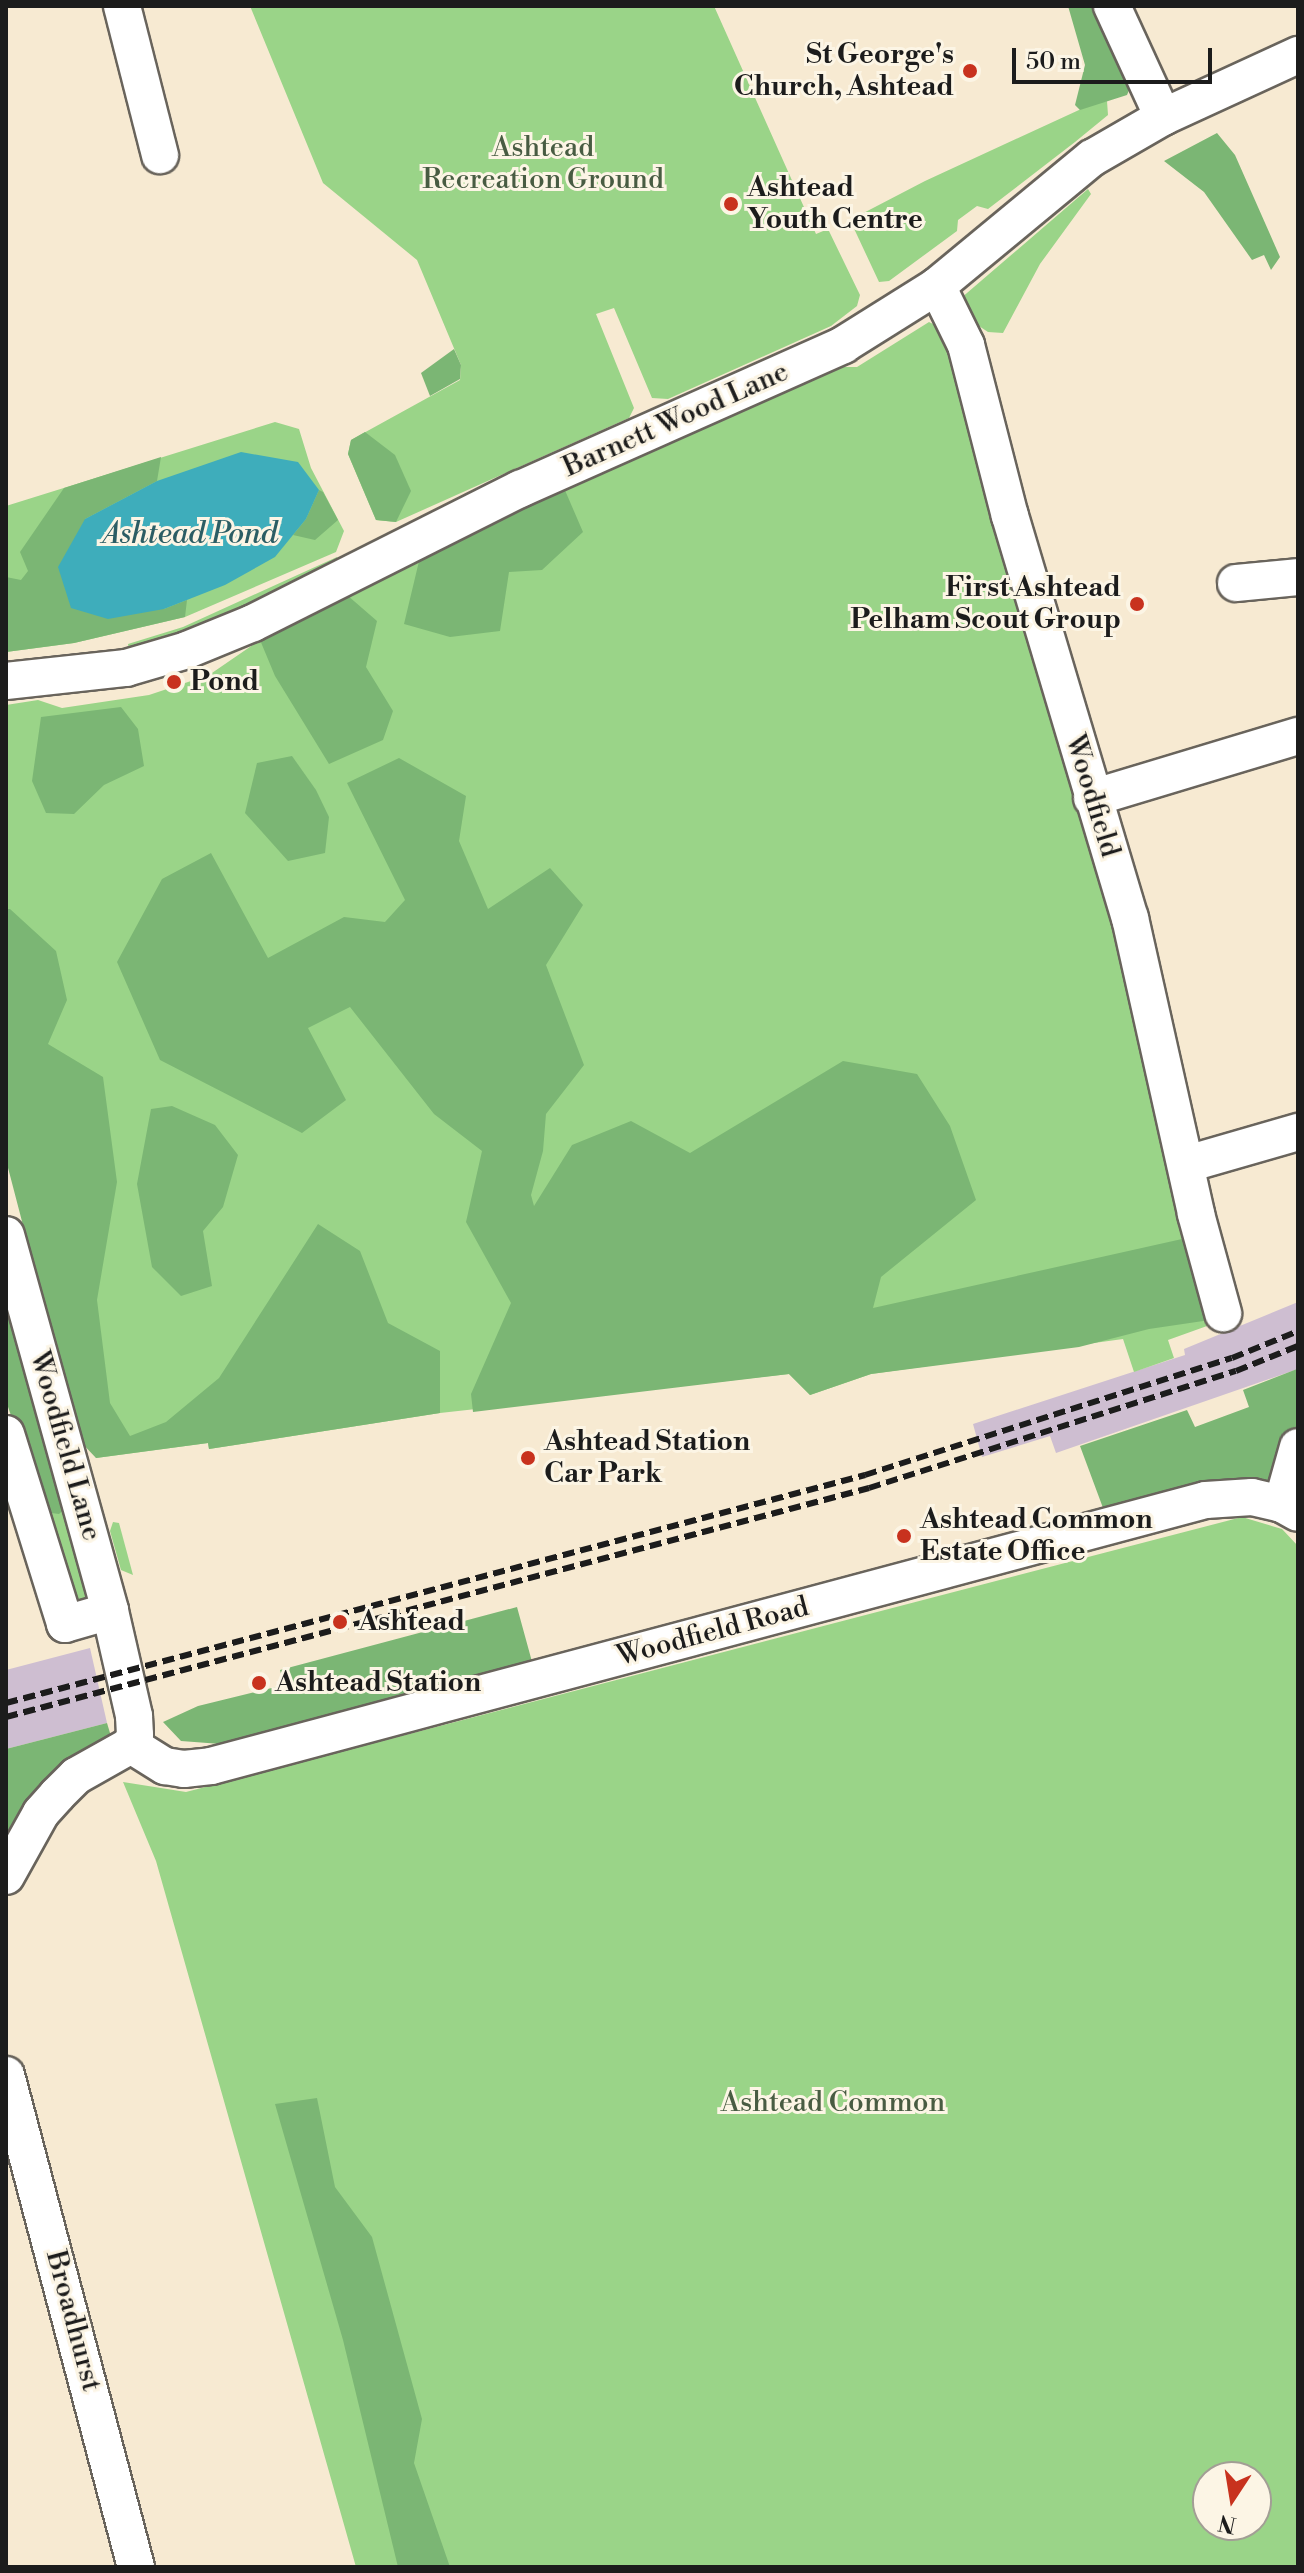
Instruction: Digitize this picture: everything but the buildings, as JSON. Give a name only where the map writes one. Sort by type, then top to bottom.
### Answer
[{"type":"street","points":[[122,6],[160,155]]},
{"type":"street","points":[[1112,6],[1163,117]]},
{"type":"street","name":"Barnett Wood Lane","points":[[6,681],[126,668],[187,650],[253,623],[520,489],[843,345],[937,286],[1092,158],[1163,117],[1298,55]]},
{"type":"street","name":"Woodfield","points":[[937,286],[966,345],[1010,516],[1130,918],[1223,1313]]},
{"type":"street","points":[[1236,583],[1298,577]]},
{"type":"street","points":[[1092,798],[1298,736]]},
{"type":"street","points":[[1187,1164],[1298,1132]]},
{"type":"street","name":"Woodfield Lane","points":[[6,1235],[110,1611],[134,1716],[135,1735],[131,1745]]},
{"type":"street","points":[[1290,1509],[1298,1447]]},
{"type":"street","name":"Woodfield Lane","points":[[9,1454],[65,1624],[110,1611]]},
{"type":"street","name":"Woodfield Road","points":[[131,1745],[165,1766],[184,1769],[211,1766],[1206,1500],[1252,1497],[1290,1509]]},
{"type":"street","points":[[6,1876],[41,1813],[57,1795],[76,1776],[131,1745]]},
{"type":"street","name":"Broadhurst","points":[[6,2075],[136,2567]]},
{"type":"shaded area","points":[[1298,1302],[1298,1369],[1056,1453],[1050,1436],[982,1457],[973,1424],[1185,1355],[1184,1349]]},
{"type":"shaded area","points":[[90,1648],[107,1723],[6,1749],[6,1670]]},
{"type":"green space","name":"Ashtead Recreation Ground","points":[[250,6],[714,6],[816,234],[828,229],[860,295],[857,306],[831,326],[668,399],[652,398],[614,308],[596,314],[634,408],[629,418],[396,522],[376,520],[348,454],[351,440],[460,380],[461,365],[417,260],[323,183]]},
{"type":"green space","points":[[1068,6],[1101,6],[1133,81],[1127,95],[1080,110],[1075,105],[1085,65]]},
{"type":"green space","points":[[1107,101],[1108,115],[1075,142],[988,209],[977,206],[958,220],[957,231],[889,281],[879,282],[850,220],[925,181],[1092,104]]},
{"type":"green space","points":[[1217,133],[1235,155],[1280,257],[1271,270],[1264,255],[1252,260],[1204,192],[1164,161]]},
{"type":"green space","points":[[1088,189],[1091,194],[1040,264],[1003,333],[988,332],[979,326],[960,299]]},
{"type":"green space","points":[[929,322],[939,327],[965,396],[1128,961],[1210,1320],[1207,1326],[1168,1340],[1174,1358],[1134,1372],[1123,1339],[871,1374],[810,1395],[789,1374],[440,1413],[209,1449],[208,1443],[96,1458],[6,1160],[6,705],[38,700],[62,708],[149,695],[209,675],[260,640],[532,502],[829,367],[857,367]]},
{"type":"green space","points":[[454,349],[461,365],[460,379],[430,396],[421,373]]},
{"type":"green space","points":[[275,422],[299,429],[311,468],[344,531],[336,552],[185,617],[74,643],[6,652],[6,506]]},
{"type":"green space","points":[[365,432],[395,455],[411,491],[396,522],[376,520],[348,454],[351,440]]},
{"type":"green space","points":[[161,457],[157,481],[85,519],[164,609],[187,600],[185,617],[74,643],[6,652],[6,577],[21,580],[28,571],[20,552],[64,488]]},
{"type":"green space","points":[[564,488],[583,532],[542,570],[509,572],[500,631],[450,637],[404,624],[420,557]]},
{"type":"green space","points":[[319,490],[338,520],[315,540],[293,535],[306,519]]},
{"type":"green space","points":[[337,557],[340,563],[185,637],[129,652],[128,644],[183,627]]},
{"type":"green space","points":[[347,595],[377,621],[366,667],[393,711],[383,740],[329,764],[275,676],[260,640]]},
{"type":"green space","points":[[121,707],[138,729],[144,766],[104,785],[74,814],[46,813],[32,781],[41,717]]},
{"type":"green space","points":[[292,756],[316,790],[329,817],[325,853],[288,861],[245,813],[257,763]]},
{"type":"green space","points":[[399,758],[466,796],[459,841],[488,909],[550,868],[583,905],[546,965],[584,1065],[546,1114],[543,1151],[531,1195],[534,1206],[572,1145],[631,1121],[690,1153],[843,1061],[917,1074],[950,1126],[976,1200],[881,1277],[873,1308],[1191,1237],[1210,1320],[1149,1329],[1079,1347],[871,1374],[810,1395],[789,1374],[473,1412],[471,1394],[511,1303],[466,1222],[482,1151],[434,1114],[350,1007],[308,1028],[346,1100],[302,1133],[160,1060],[117,962],[162,879],[211,853],[268,958],[344,917],[385,922],[405,900],[347,783]]},
{"type":"green space","points":[[6,909],[10,909],[56,951],[67,1000],[48,1044],[103,1077],[117,1182],[97,1300],[110,1403],[130,1436],[166,1422],[219,1378],[318,1224],[360,1251],[388,1323],[440,1351],[440,1413],[209,1449],[208,1443],[96,1458],[79,1440],[6,1160]]},
{"type":"green space","points":[[172,1106],[215,1125],[238,1155],[223,1207],[203,1231],[212,1286],[181,1296],[152,1267],[137,1184],[151,1109]]},
{"type":"green space","points":[[6,1256],[70,1504],[59,1514],[44,1512],[6,1401]]},
{"type":"green space","points":[[1297,1369],[1298,1421],[1280,1480],[1256,1492],[1106,1516],[1080,1446],[1187,1410],[1195,1427],[1249,1407],[1243,1390]]},
{"type":"green space","points":[[70,1504],[89,1599],[77,1602],[68,1597],[44,1512]]},
{"type":"green space","name":"Ashtead Common","points":[[1242,1517],[1282,1529],[1298,1546],[1298,2567],[356,2567],[156,1861],[123,1782],[186,1792]]},
{"type":"green space","points":[[113,1522],[119,1523],[133,1575],[121,1570],[110,1531]]},
{"type":"green space","points":[[517,1607],[534,1669],[234,1745],[181,1741],[163,1722],[198,1706],[284,1685],[280,1670]]},
{"type":"green space","points":[[107,1723],[113,1743],[6,1846],[6,1749]]},
{"type":"green space","points":[[317,2098],[335,2187],[372,2237],[422,2419],[414,2463],[450,2567],[398,2567],[343,2340],[275,2104]]},
{"type":"water","name":"Ashtead Pond","points":[[241,452],[298,462],[319,490],[306,519],[275,557],[225,585],[164,609],[108,619],[71,608],[58,567],[85,519],[157,481]]},
{"type":"railway","points":[[6,1703],[865,1475],[1232,1358],[1298,1331]]},
{"type":"railway","points":[[6,1717],[869,1488],[1236,1371],[1298,1346]]},
{"type":"place","name":"St George's Church, Ashtead","points":[[970,71]]},
{"type":"place","name":"Ashtead Youth Centre","points":[[731,204]]},
{"type":"place","name":"First Ashtead Pelham Scout Group","points":[[1137,604]]},
{"type":"place","name":"Pond","points":[[174,682]]},
{"type":"place","name":"Ashtead Station Car Park","points":[[528,1458]]},
{"type":"place","name":"Ashtead Common Estate Office","points":[[904,1536]]},
{"type":"place","name":"Ashtead","points":[[340,1622]]},
{"type":"place","name":"Ashtead Station","points":[[259,1683]]}]
